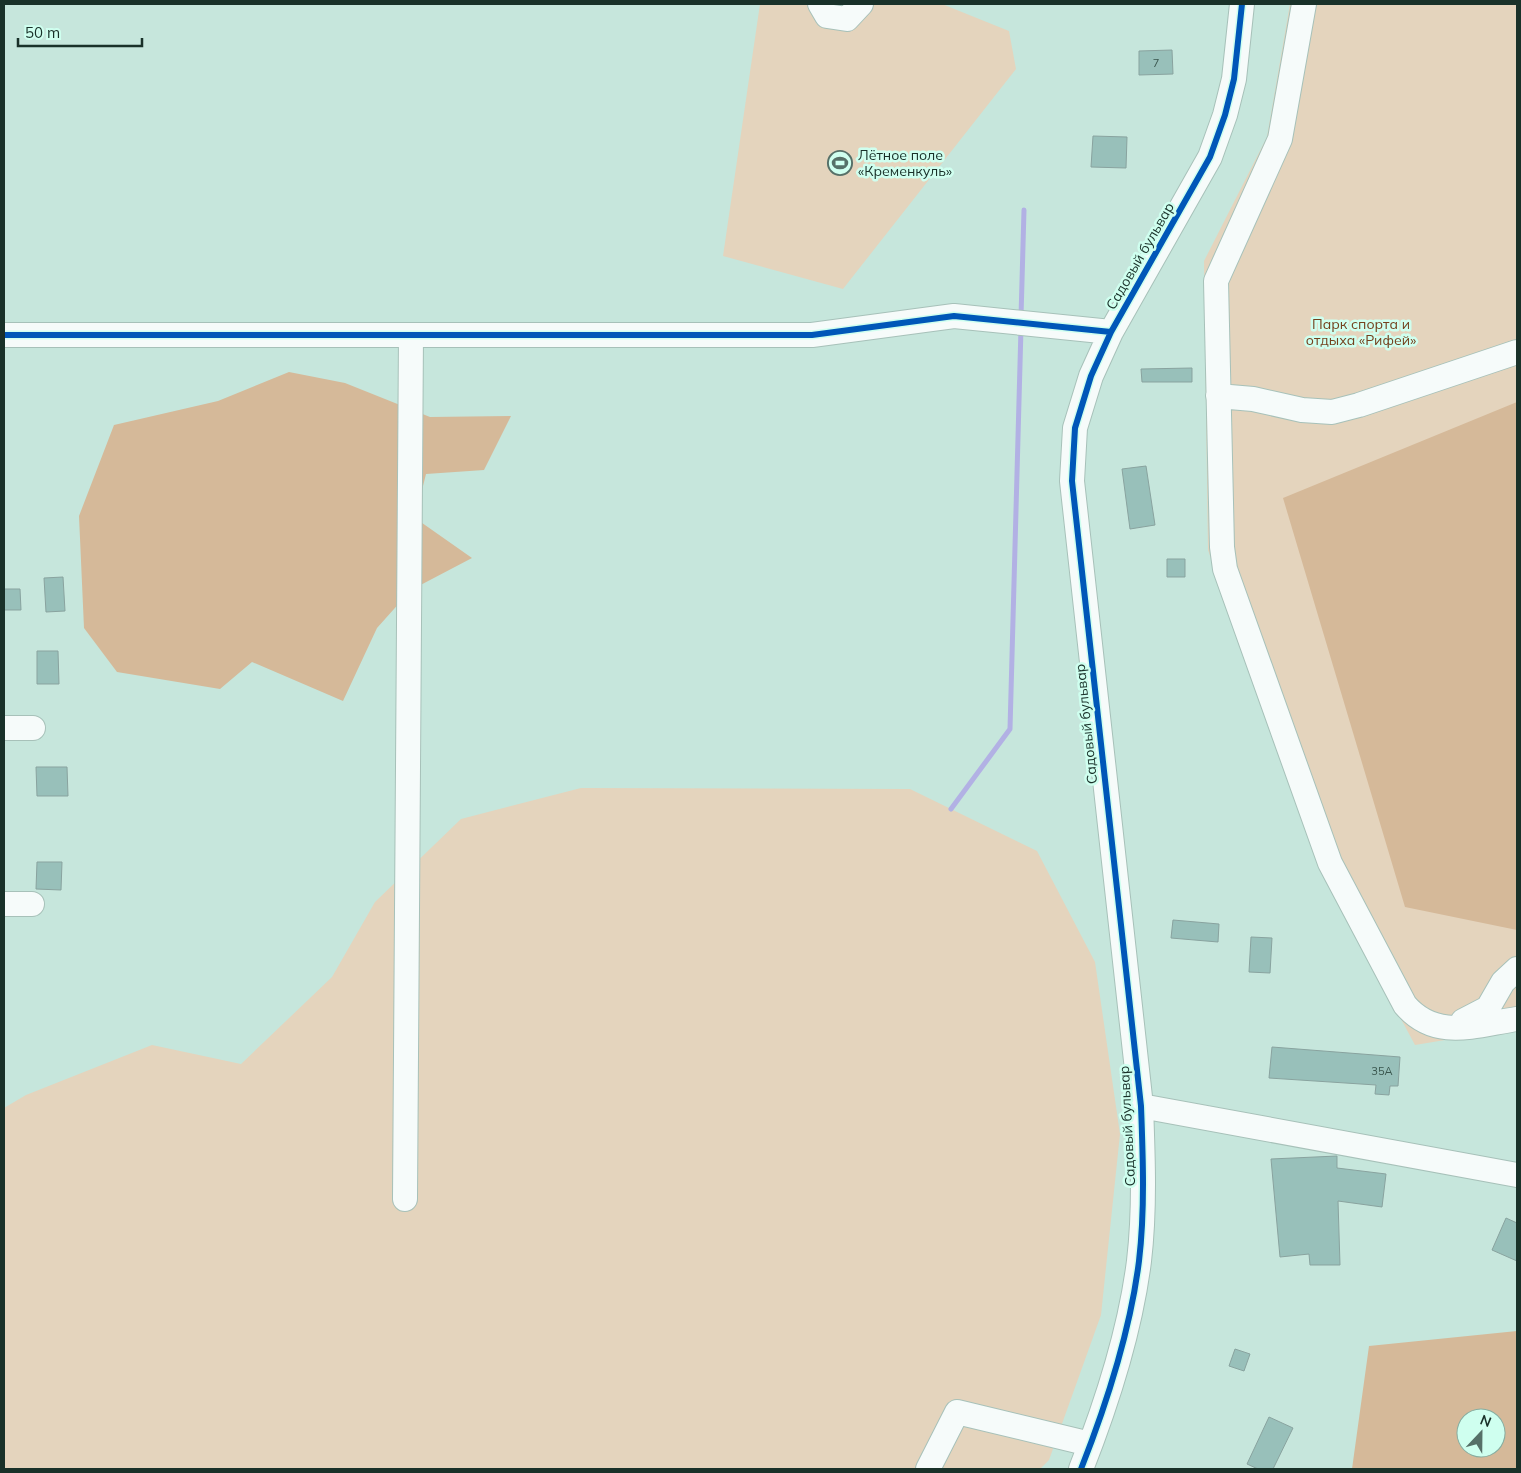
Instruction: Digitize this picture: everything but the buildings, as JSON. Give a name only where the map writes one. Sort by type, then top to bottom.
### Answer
[{"type":"street","points":[[820,4],[827,16],[847,19],[861,4]]},
{"type":"street","name":"Садовый бульвар","points":[[1081,1469],[1122,1351],[1139,1262],[1143,1185],[1141,1106],[1072,481],[1075,428],[1091,376],[1111,332],[1210,157],[1225,115],[1234,79],[1242,4]]},
{"type":"street","points":[[1304,4],[1280,140],[1216,281],[1222,547],[1226,569],[1330,864],[1405,1004],[1416,1017],[1428,1024],[1445,1028],[1517,1019]]},
{"type":"street","points":[[4,335],[812,335],[954,316],[1111,332]]},
{"type":"street","points":[[405,1199],[411,335]]},
{"type":"street","points":[[1218,396],[1253,399],[1302,410],[1332,412],[1359,405],[1517,352]]},
{"type":"street","points":[[4,728],[33,728]]},
{"type":"street","points":[[4,904],[32,904]]},
{"type":"street","points":[[1445,1028],[1481,1014],[1488,1008],[1504,982],[1517,969]]},
{"type":"street","points":[[1141,1106],[1517,1175]]},
{"type":"street","points":[[928,1469],[956,1412],[1090,1444]]},
{"type":"green space","name":"Лётное поле «Кременкуль»","points":[[760,4],[942,4],[1009,31],[1016,69],[843,289],[723,256]]},
{"type":"green space","name":"Парк спорта и отдыха «Рифей»","points":[[1290,4],[1517,4],[1517,1028],[1415,1045],[1321,870],[1208,550],[1204,261],[1267,137]]},
{"type":"green space","points":[[581,788],[910,789],[1037,851],[1095,962],[1120,1134],[1101,1315],[1049,1460],[1040,1469],[4,1469],[4,1108],[26,1095],[152,1045],[241,1064],[332,977],[375,902],[461,819]]},
{"type":"shaded area","points":[[289,372],[345,383],[430,417],[511,416],[484,470],[426,474],[415,518],[472,558],[411,590],[377,628],[343,701],[252,662],[220,689],[117,672],[84,628],[79,516],[114,425],[218,401]]},
{"type":"shaded area","points":[[1517,402],[1517,930],[1405,907],[1283,498]]},
{"type":"shaded area","points":[[1517,1331],[1517,1469],[1352,1469],[1369,1346]]},
{"type":"waterway","points":[[1021,317],[1024,210]]},
{"type":"waterway","points":[[951,809],[1010,729],[1021,328]]},
{"type":"cycle path","points":[[1081,1469],[1100,1419],[1130,1315],[1139,1261],[1143,1184],[1141,1106],[1072,481],[1075,428],[1091,376],[1111,332],[1210,157],[1225,115],[1234,79],[1242,4]]},
{"type":"cycle path","points":[[4,335],[812,335],[954,316],[1111,332]]},
{"type":"place","name":"Лётное поле «Кременкуль»","points":[[840,163]]}]
